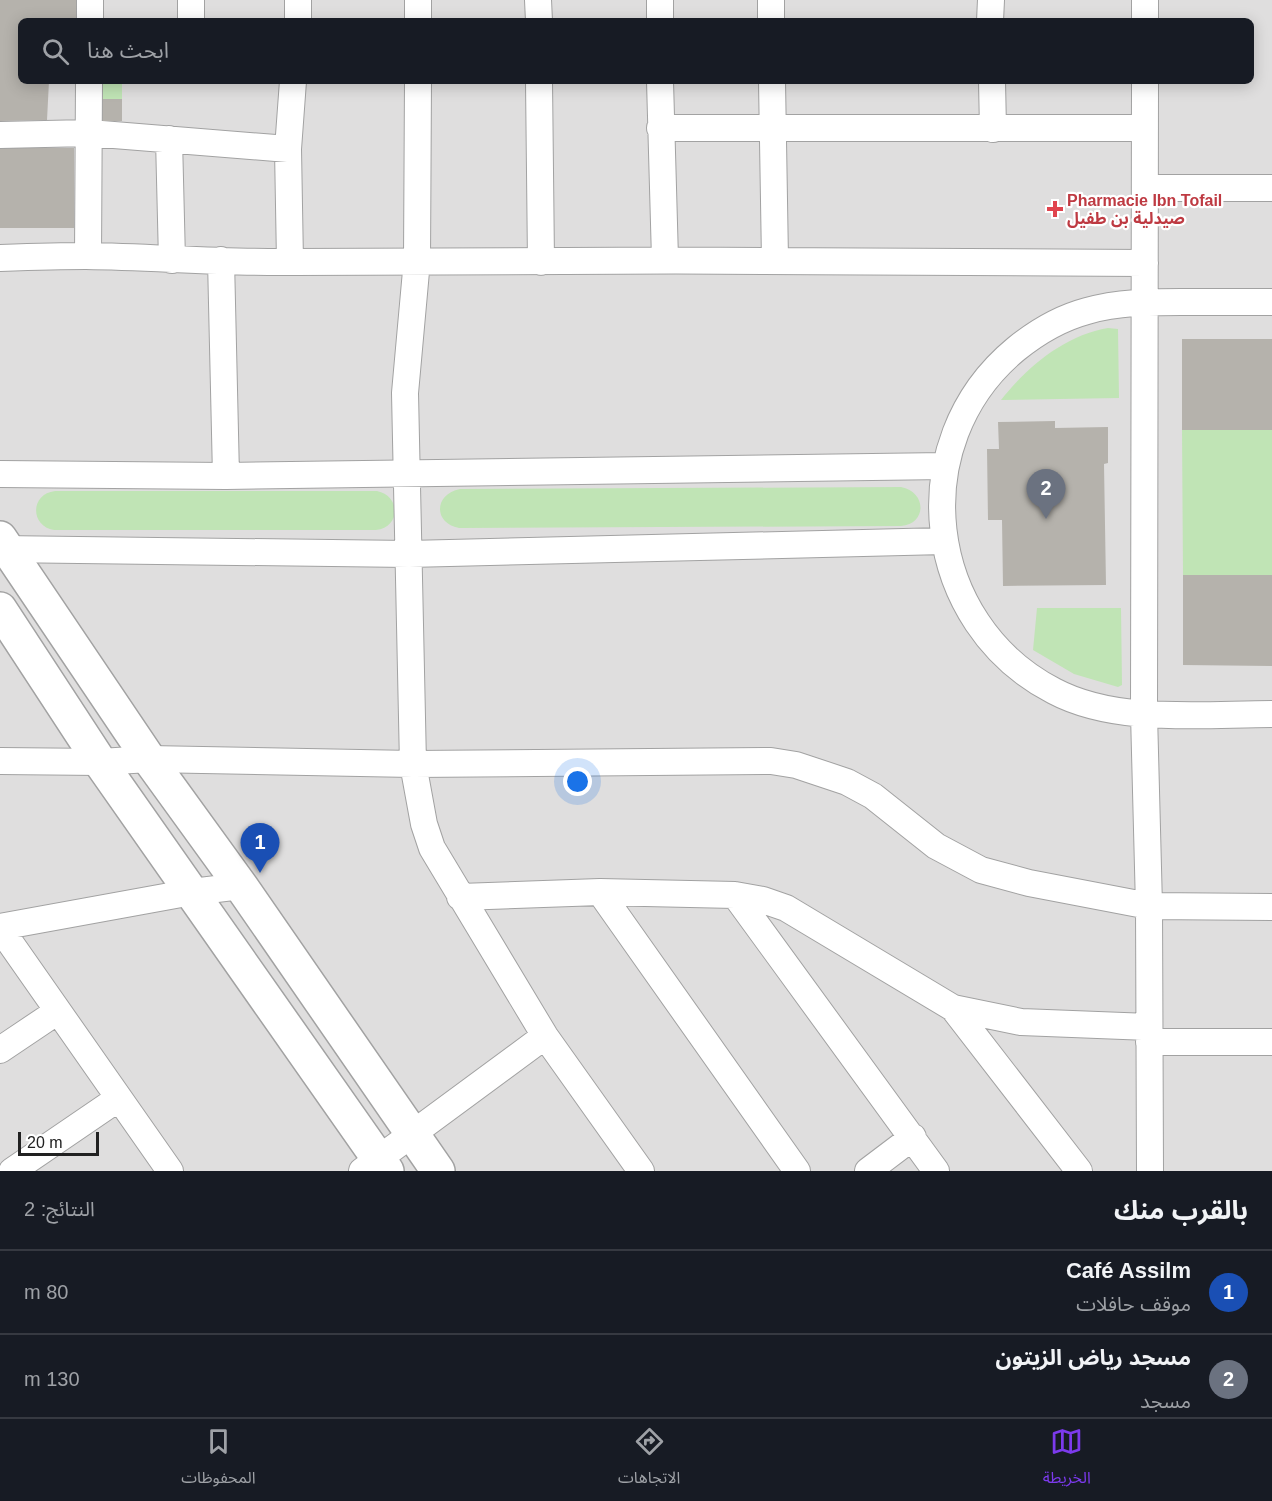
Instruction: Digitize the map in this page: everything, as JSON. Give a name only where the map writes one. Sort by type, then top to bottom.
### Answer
[{"type":"street","points":[[90,0],[90,18]]},
{"type":"street","points":[[191,0],[191,18]]},
{"type":"street","points":[[298,0],[298,18]]},
{"type":"street","points":[[418,0],[418,18]]},
{"type":"street","points":[[538,0],[539,18]]},
{"type":"street","points":[[660,0],[660,18]]},
{"type":"street","points":[[771,0],[771,18]]},
{"type":"street","points":[[990,18],[991,0]]},
{"type":"street","points":[[1145,0],[1145,18]]},
{"type":"street","points":[[88,256],[89,84]]},
{"type":"street","points":[[290,262],[288,149],[293,84]]},
{"type":"street","points":[[418,84],[417,260],[405,393],[413,764],[424,824],[432,848],[545,1036],[641,1171]]},
{"type":"street","points":[[539,84],[541,262]]},
{"type":"street","points":[[660,84],[665,259]]},
{"type":"street","points":[[772,84],[775,260]]},
{"type":"street","points":[[992,84],[993,129]]},
{"type":"street","points":[[1145,84],[1144,714],[1149,906],[1150,1171]]},
{"type":"street","points":[[660,128],[1145,128]]},
{"type":"street","points":[[0,135],[89,133],[288,149]]},
{"type":"street","points":[[169,139],[172,260]]},
{"type":"street","points":[[1146,188],[1272,188]]},
{"type":"street","points":[[0,258],[88,256],[290,262],[417,260],[541,262],[665,259],[1145,263]]},
{"type":"street","points":[[221,260],[226,476]]},
{"type":"street","points":[[1272,302],[1115,304],[1087,311],[1057,323],[1029,339],[1004,359],[982,383],[965,410],[952,440],[945,466],[941,503],[944,541],[950,568],[963,599],[980,627],[1001,653],[1026,674],[1054,692],[1085,704],[1114,711],[1144,714],[1272,714]]},
{"type":"street","points":[[0,474],[226,476],[945,466]]},
{"type":"street","points":[[3,545],[410,554],[944,541]]},
{"type":"street","points":[[3,545],[149,759],[241,886],[438,1171]]},
{"type":"street","points":[[0,609],[100,762],[192,892],[376,1167],[413,1134],[545,1036]]},
{"type":"street","points":[[0,761],[100,762],[149,759],[413,764],[771,761],[796,765],[847,782],[873,796],[936,846],[981,870],[1029,883],[1149,906],[1272,908]]},
{"type":"street","points":[[170,1171],[0,927],[192,892],[241,886]]},
{"type":"street","points":[[460,897],[600,892],[735,895],[763,900],[786,908],[953,1008],[1021,1023],[1272,1042]]},
{"type":"street","points":[[600,892],[797,1171]]},
{"type":"street","points":[[735,895],[936,1171]]},
{"type":"street","points":[[953,1008],[1079,1171]]},
{"type":"street","points":[[0,1050],[58,1011]]},
{"type":"street","points":[[12,1171],[119,1098]]},
{"type":"street","points":[[868,1171],[913,1137]]},
{"type":"shaded area","points":[[0,0],[1272,0],[1272,1171],[0,1171]]},
{"type":"green space","points":[[102,84],[122,84],[122,99],[102,99]]},
{"type":"green space","points":[[1108,328],[1118,329],[1119,398],[1001,400],[1048,354],[1077,338]]},
{"type":"green space","points":[[1182,430],[1272,430],[1272,575],[1183,575]]},
{"type":"green space","points":[[901,487],[916,495],[920,508],[916,520],[901,526],[459,528],[445,520],[440,508],[445,496],[460,489]]},
{"type":"green space","points":[[55,491],[377,491],[390,499],[395,511],[390,523],[376,530],[54,530],[41,523],[36,510],[41,498]]},
{"type":"green space","points":[[1037,608],[1121,608],[1122,685],[1118,687],[1074,674],[1033,650]]},
{"type":"building","points":[[0,0],[76,0],[76,18],[18,18],[18,84],[49,84],[47,120],[0,121]]},
{"type":"building","points":[[102,99],[122,99],[122,121],[102,121]]},
{"type":"building","points":[[0,148],[74,148],[74,228],[0,228]]},
{"type":"building","points":[[1182,339],[1272,339],[1272,430],[1182,430]]},
{"type":"building","points":[[1055,421],[1055,428],[1108,427],[1108,463],[1104,464],[1106,585],[1003,586],[1002,520],[988,520],[987,449],[999,449],[998,422]]},
{"type":"building","points":[[1183,575],[1272,575],[1272,666],[1183,665]]},
{"type":"place","name":"Pharmacie Ibn Tofail صيدلية بن طفيل","points":[[1055,209]]},
{"type":"place","name":"مسجد رياض الزيتون","points":[[1046,519]]},
{"type":"place","name":"Café Assilm","points":[[260,873]]}]
